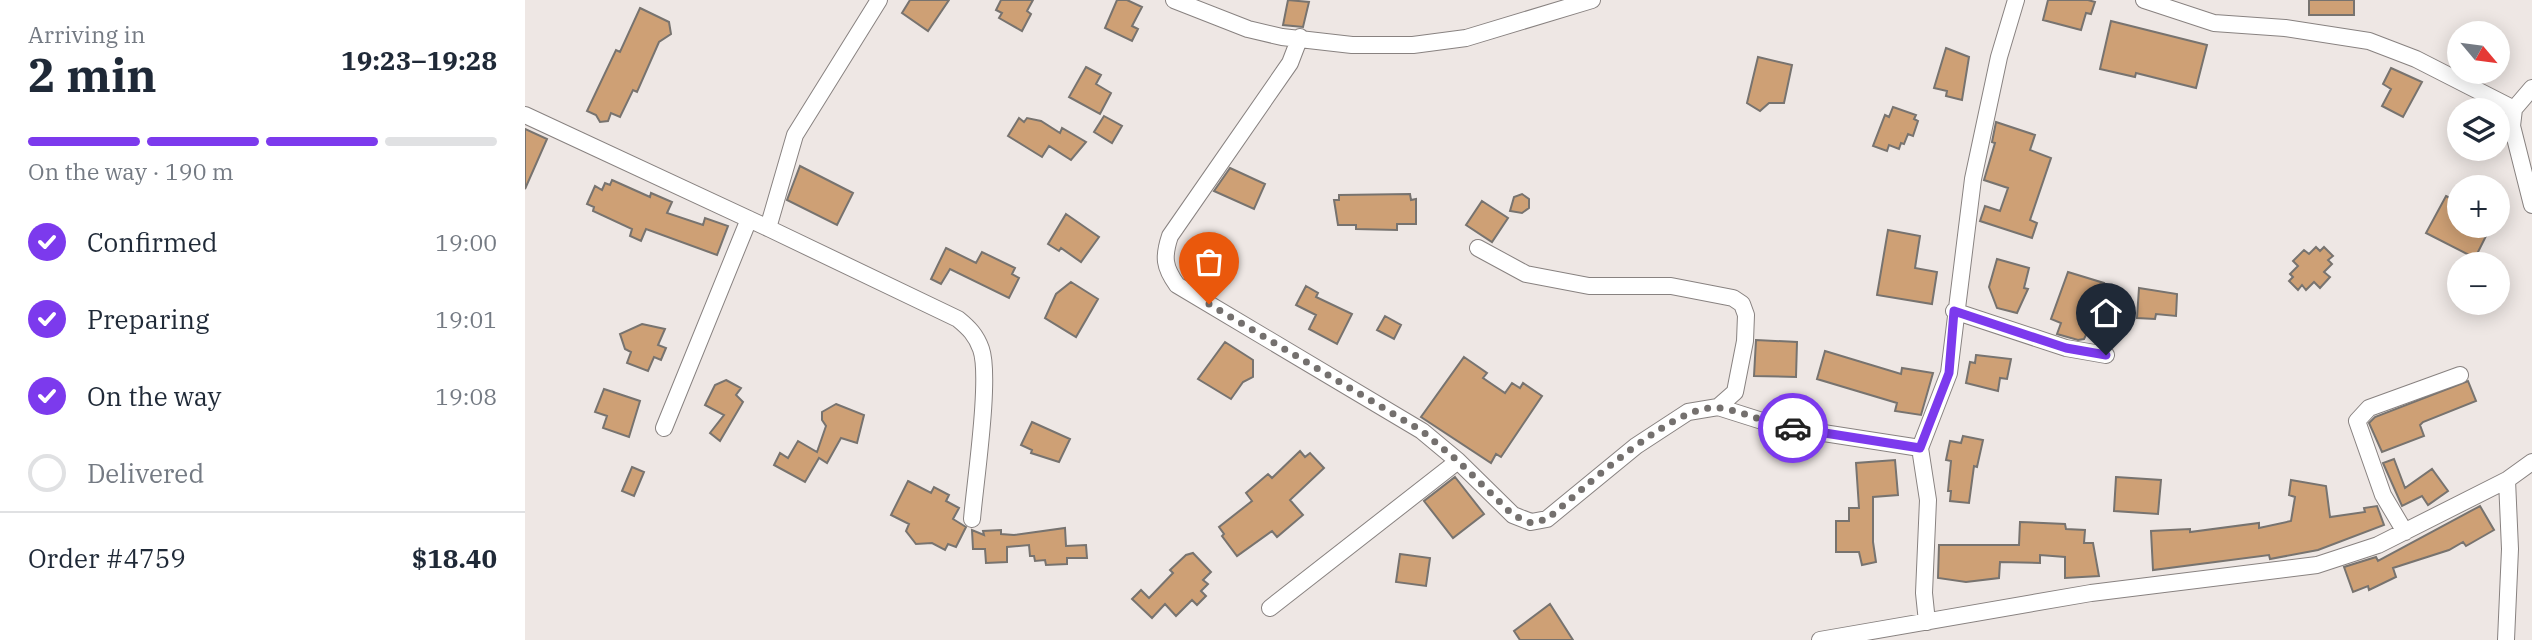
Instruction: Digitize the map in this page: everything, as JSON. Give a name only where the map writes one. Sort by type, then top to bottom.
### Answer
[{"type":"street","points":[[768,228],[795,135],[879,0]]},
{"type":"street","points":[[1174,0],[1248,29],[1282,37],[1352,45],[1413,45],[1466,38],[1592,0]]},
{"type":"street","points":[[1927,622],[1924,593],[1928,500],[1920,448],[1949,373],[1954,311],[1981,135],[2015,0]]},
{"type":"street","points":[[2144,0],[2214,23],[2285,28],[2369,41],[2416,59],[2514,109]]},
{"type":"street","points":[[1300,37],[1290,62],[1170,236],[1164,253],[1166,270],[1177,285],[1422,431],[1458,461],[1513,515],[1531,523],[1547,519],[1636,446],[1688,412],[1718,407],[1777,426],[1920,448]]},
{"type":"street","points":[[2532,88],[2514,109],[2514,142],[2532,205]]},
{"type":"street","points":[[525,116],[768,228],[958,319],[972,330],[982,351],[984,385],[972,519]]},
{"type":"street","points":[[664,428],[749,219]]},
{"type":"street","points":[[1478,248],[1526,274],[1589,286],[1671,286],[1733,298],[1742,304],[1746,314],[1745,341],[1735,392],[1718,407]]},
{"type":"street","points":[[1954,311],[2066,348],[2106,355]]},
{"type":"street","points":[[2405,531],[2383,495],[2357,421],[2369,408],[2460,375]]},
{"type":"street","points":[[1270,608],[1458,461]]},
{"type":"street","points":[[1820,640],[2091,593],[2317,565],[2378,545],[2507,480],[2532,462]]},
{"type":"street","points":[[2506,640],[2510,549],[2507,480]]},
{"type":"building","points":[[910,0],[949,0],[928,31],[902,13]]},
{"type":"building","points":[[1001,0],[1033,0],[1027,11],[1031,14],[1022,31],[999,18],[1002,13],[996,10]]},
{"type":"building","points":[[1117,0],[1127,0],[1142,7],[1132,26],[1138,29],[1132,41],[1105,28]]},
{"type":"building","points":[[1288,0],[1309,2],[1303,27],[1283,25]]},
{"type":"building","points":[[2048,0],[2095,2],[2091,14],[2086,13],[2081,30],[2043,20]]},
{"type":"building","points":[[2309,0],[2354,0],[2354,15],[2309,15]]},
{"type":"building","points":[[640,8],[669,22],[671,34],[659,42],[637,92],[633,90],[620,117],[611,113],[608,121],[600,122],[596,115],[587,111],[616,50],[620,52]]},
{"type":"building","points":[[2111,21],[2207,45],[2196,88],[2136,73],[2135,77],[2100,69]]},
{"type":"building","points":[[1946,48],[1969,57],[1962,100],[1946,96],[1947,91],[1934,88]]},
{"type":"building","points":[[1758,57],[1792,65],[1784,103],[1769,103],[1760,111],[1747,103]]},
{"type":"building","points":[[1086,67],[1101,75],[1096,84],[1111,93],[1100,114],[1069,97]]},
{"type":"building","points":[[2391,68],[2422,82],[2403,117],[2382,106],[2391,89],[2383,84]]},
{"type":"building","points":[[1893,107],[1916,115],[1914,119],[1918,121],[1913,136],[1908,134],[1899,149],[1889,145],[1887,151],[1873,146],[1885,115],[1889,117]]},
{"type":"building","points":[[1104,116],[1122,126],[1112,143],[1094,132]]},
{"type":"building","points":[[1019,118],[1024,122],[1027,118],[1041,121],[1060,133],[1062,128],[1086,142],[1071,160],[1049,146],[1042,157],[1008,136]]},
{"type":"building","points":[[1996,122],[2035,135],[2030,150],[2051,158],[2030,220],[2037,223],[2032,238],[1980,221],[1985,206],[2000,211],[2008,188],[1984,180],[1995,143],[1992,142]]},
{"type":"building","points":[[525,129],[547,139],[525,189]]},
{"type":"building","points":[[800,166],[853,193],[837,225],[787,200]]},
{"type":"building","points":[[1230,168],[1265,184],[1254,209],[1214,191]]},
{"type":"building","points":[[612,180],[650,197],[651,193],[672,202],[667,213],[703,225],[705,218],[728,226],[717,255],[646,229],[641,241],[630,236],[632,229],[593,211],[594,207],[587,204],[595,186],[602,190],[605,183],[610,185]]},
{"type":"building","points":[[1410,194],[1411,200],[1416,199],[1416,224],[1397,224],[1397,230],[1356,229],[1356,225],[1338,225],[1334,200],[1339,200],[1339,195]]},
{"type":"building","points":[[1522,194],[1529,199],[1529,208],[1522,213],[1510,211],[1514,197]]},
{"type":"building","points":[[2446,196],[2447,238],[2485,238],[2478,252],[2463,252],[2426,233]]},
{"type":"building","points":[[1482,201],[1508,218],[1492,242],[1466,225]]},
{"type":"building","points":[[1066,214],[1099,237],[1081,262],[1061,248],[1059,251],[1048,244]]},
{"type":"building","points":[[1888,230],[1920,236],[1915,268],[1937,272],[1932,304],[1877,295]]},
{"type":"building","points":[[2316,247],[2320,251],[2324,247],[2333,256],[2328,260],[2332,264],[2324,272],[2330,277],[2320,288],[2314,282],[2306,290],[2302,285],[2298,290],[2289,281],[2293,277],[2290,274],[2298,266],[2293,261],[2304,250],[2309,254]]},
{"type":"building","points":[[946,248],[976,263],[982,252],[1015,268],[1012,274],[1019,278],[1009,298],[950,269],[941,284],[931,279]]},
{"type":"building","points":[[1997,259],[2029,268],[2024,288],[2028,289],[2017,313],[1997,308],[1989,287]]},
{"type":"building","points":[[2068,272],[2104,283],[2096,307],[2114,312],[2109,330],[2091,325],[2084,339],[2078,340],[2057,334],[2061,323],[2051,319]]},
{"type":"building","points":[[1071,282],[1098,299],[1076,337],[1045,318],[1056,294]]},
{"type":"building","points":[[1306,286],[1318,293],[1316,297],[1352,314],[1337,344],[1309,329],[1316,315],[1296,305]]},
{"type":"building","points":[[2139,288],[2177,294],[2176,316],[2156,314],[2155,319],[2137,318]]},
{"type":"building","points":[[1385,316],[1401,325],[1394,339],[1377,330]]},
{"type":"building","points":[[642,324],[665,329],[658,345],[666,348],[661,360],[654,357],[648,371],[627,363],[631,352],[625,349],[620,334]]},
{"type":"building","points":[[1756,340],[1797,342],[1796,377],[1754,376]]},
{"type":"building","points":[[1225,342],[1253,360],[1253,377],[1243,382],[1231,399],[1198,379]]},
{"type":"building","points":[[1825,351],[1901,374],[1902,368],[1933,373],[1921,415],[1895,411],[1897,403],[1817,379]]},
{"type":"building","points":[[1976,355],[2011,359],[2007,379],[2000,378],[1998,391],[1966,383],[1970,362],[1975,363]]},
{"type":"building","points":[[1464,357],[1487,373],[1483,378],[1505,393],[1512,383],[1520,388],[1523,383],[1542,396],[1501,457],[1496,454],[1491,463],[1421,417]]},
{"type":"building","points":[[726,380],[741,388],[736,395],[743,402],[720,441],[710,433],[724,415],[705,405],[715,385]]},
{"type":"building","points":[[2468,381],[2476,401],[2423,422],[2420,425],[2424,436],[2382,452],[2369,423],[2375,417]]},
{"type":"building","points":[[604,389],[640,401],[629,437],[603,428],[607,416],[595,412]]},
{"type":"building","points":[[836,404],[864,415],[857,443],[841,438],[827,463],[819,458],[805,482],[774,465],[780,453],[788,458],[798,441],[817,452],[826,426],[822,420],[822,412]]},
{"type":"building","points":[[1032,422],[1070,439],[1059,462],[1031,453],[1032,450],[1021,445]]},
{"type":"building","points":[[1963,436],[1983,440],[1977,467],[1974,466],[1969,503],[1950,501],[1951,491],[1948,491],[1951,461],[1946,460],[1950,441],[1961,443]]},
{"type":"building","points":[[1300,451],[1305,457],[1310,453],[1324,468],[1290,500],[1303,515],[1277,537],[1272,531],[1237,556],[1222,536],[1224,534],[1219,527],[1252,501],[1246,493],[1268,474],[1272,478]]},
{"type":"building","points":[[2394,459],[2405,488],[2432,469],[2448,491],[2428,505],[2422,496],[2402,506],[2383,463]]},
{"type":"building","points":[[1895,460],[1898,495],[1873,497],[1876,562],[1862,565],[1859,552],[1836,552],[1836,521],[1849,521],[1849,508],[1859,508],[1856,463]]},
{"type":"building","points":[[632,467],[644,472],[634,496],[622,491]]},
{"type":"building","points":[[1455,477],[1484,514],[1453,538],[1424,501]]},
{"type":"building","points":[[2116,477],[2161,480],[2158,514],[2114,511]]},
{"type":"building","points":[[2291,480],[2326,486],[2330,517],[2365,512],[2364,508],[2377,506],[2384,525],[2318,550],[2270,559],[2269,555],[2153,570],[2151,531],[2190,529],[2190,532],[2259,523],[2259,528],[2291,521],[2295,497],[2289,495]]},
{"type":"building","points":[[908,481],[931,493],[934,487],[949,495],[946,501],[959,508],[953,519],[966,527],[956,547],[948,544],[945,550],[932,543],[916,544],[906,531],[909,524],[891,515]]},
{"type":"building","points":[[2480,506],[2494,530],[2466,546],[2463,542],[2449,550],[2393,568],[2396,577],[2369,590],[2368,586],[2353,592],[2344,567],[2376,557],[2378,561]]},
{"type":"building","points":[[2020,522],[2065,524],[2066,529],[2085,530],[2084,543],[2093,543],[2099,576],[2065,578],[2065,557],[2040,555],[2040,563],[2000,562],[1999,578],[1966,582],[1938,578],[1939,545],[2019,545]]},
{"type":"building","points":[[1065,528],[1066,546],[1086,545],[1087,558],[1067,558],[1067,564],[1046,565],[1045,560],[1035,561],[1034,556],[1030,556],[1029,545],[1007,547],[1007,562],[986,563],[985,549],[973,549],[972,530],[984,535],[983,531],[1001,530],[1001,534],[1014,535]]},
{"type":"building","points":[[1193,553],[1211,572],[1203,580],[1208,584],[1201,591],[1206,596],[1197,605],[1192,600],[1176,616],[1165,604],[1152,618],[1132,599],[1141,590],[1149,598],[1173,573],[1170,570],[1186,555]]},
{"type":"building","points":[[1400,554],[1430,558],[1426,586],[1396,582]]},
{"type":"building","points":[[1550,604],[1573,640],[1520,640],[1514,631]]},
{"type":"way so far","points":[[1209,304],[1422,431],[1458,461],[1513,515],[1531,523],[1547,519],[1636,446],[1688,412],[1718,407],[1777,426],[1793,428]]},
{"type":"route","points":[[1793,428],[1920,448],[1949,373],[1954,311],[2066,348],[2106,355]]}]
